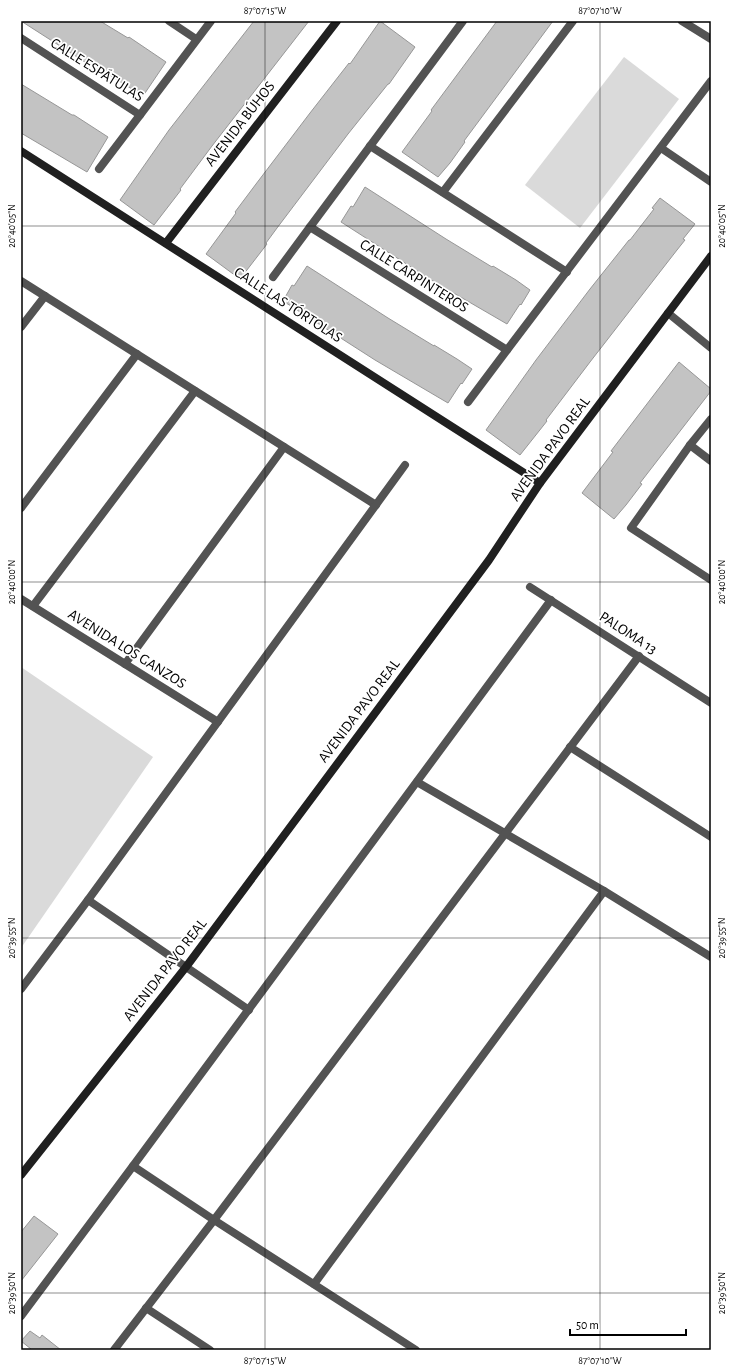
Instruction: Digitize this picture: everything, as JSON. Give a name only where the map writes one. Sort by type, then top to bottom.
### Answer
[{"type":"street","points":[[169,21],[196,39]]},
{"type":"street","name":"CALLE ESPÁTULAS","points":[[21,38],[140,115],[210,21]]},
{"type":"street","name":"AVENIDA BÚHOS","points":[[166,243],[337,21]]},
{"type":"street","points":[[273,277],[463,21]]},
{"type":"street","points":[[443,192],[573,21]]},
{"type":"street","points":[[682,21],[711,39]]},
{"type":"street","points":[[468,402],[711,80]]},
{"type":"street","points":[[98,169],[140,115]]},
{"type":"street","points":[[370,146],[567,272]]},
{"type":"street","points":[[661,148],[711,182]]},
{"type":"street","name":"CALLE LAS TÓRTOLAS","points":[[21,151],[540,483]]},
{"type":"street","name":"CALLE CARPINTEROS","points":[[310,227],[507,350]]},
{"type":"street","name":"AVENIDA PAVO REAL","points":[[21,1175],[186,967],[489,560],[540,483],[711,256]]},
{"type":"street","points":[[21,280],[376,505]]},
{"type":"street","points":[[21,327],[45,296]]},
{"type":"street","points":[[668,313],[711,348]]},
{"type":"street","points":[[21,508],[137,354]]},
{"type":"street","points":[[33,606],[195,391]]},
{"type":"street","points":[[711,419],[690,445],[631,528],[711,580]]},
{"type":"street","points":[[690,445],[711,461]]},
{"type":"street","points":[[125,664],[284,447]]},
{"type":"street","points":[[21,990],[405,465]]},
{"type":"street","name":"PALOMA 13","points":[[530,587],[711,703]]},
{"type":"street","name":"AVENIDA LOS GANZOS","points":[[21,598],[218,722]]},
{"type":"street","points":[[21,1316],[134,1166],[552,600]]},
{"type":"street","points":[[114,1350],[214,1220],[639,656]]},
{"type":"street","points":[[570,747],[711,837]]},
{"type":"street","points":[[417,782],[604,891],[711,957]]},
{"type":"street","points":[[314,1284],[604,891]]},
{"type":"street","points":[[88,900],[249,1010]]},
{"type":"street","points":[[134,1166],[214,1220],[416,1350]]},
{"type":"street","points":[[146,1308],[210,1350]]},
{"type":"shaded area","points":[[624,57],[679,99],[580,228],[525,185]]},
{"type":"shaded area","points":[[21,667],[153,757],[21,948]]},
{"type":"building","points":[[21,21],[100,21],[128,38],[129,37],[166,62],[143,96],[100,69],[99,71]]},
{"type":"building","points":[[254,21],[309,21],[212,146],[154,225],[120,200],[169,130]]},
{"type":"building","points":[[380,21],[415,47],[389,84],[348,134],[240,279],[206,254],[236,213],[235,212],[310,113],[349,63],[350,64]]},
{"type":"building","points":[[497,21],[553,21],[464,141],[465,142],[450,163],[438,177],[402,152]]},
{"type":"building","points":[[21,84],[108,137],[87,172],[21,133]]},
{"type":"building","points":[[365,187],[446,239],[492,267],[493,266],[530,290],[507,324],[433,281],[341,222],[351,206],[353,207]]},
{"type":"building","points":[[660,198],[695,224],[683,239],[685,240],[520,455],[486,430],[536,360],[654,209],[652,208]]},
{"type":"building","points":[[307,266],[388,318],[472,369],[448,403],[375,360],[283,301],[292,285],[294,286]]},
{"type":"building","points":[[679,362],[711,389],[711,391],[614,519],[582,493],[613,452],[611,451]]},
{"type":"building","points":[[34,1216],[58,1234],[21,1281],[21,1232]]},
{"type":"building","points":[[30,1331],[40,1338],[42,1335],[61,1350],[30,1350],[31,1349],[21,1341]]}]
